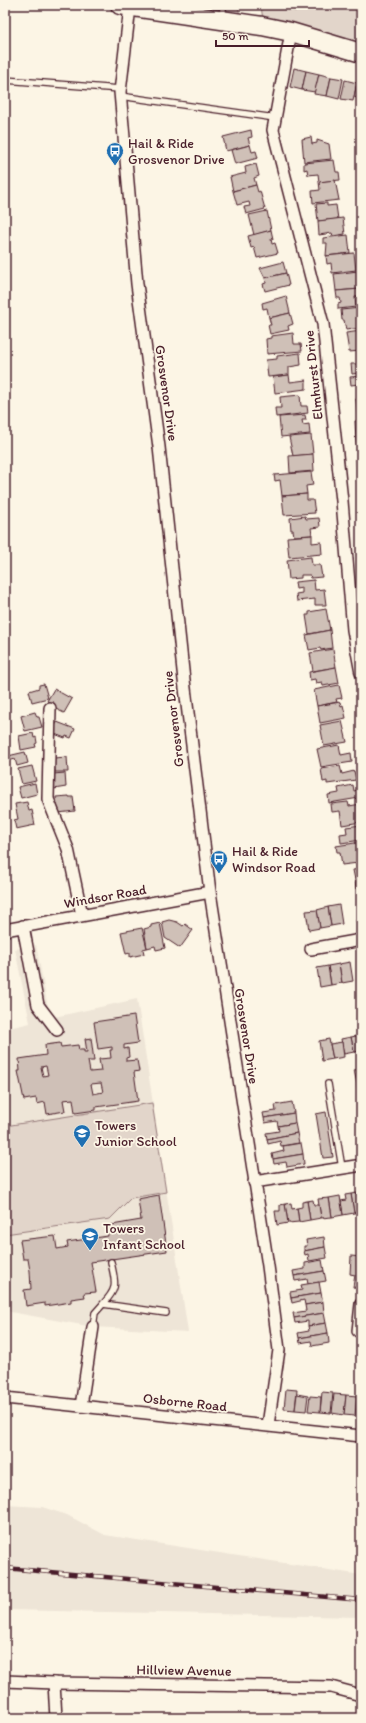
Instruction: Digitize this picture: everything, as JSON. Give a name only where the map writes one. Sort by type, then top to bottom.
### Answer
[{"type":"main road","points":[[125,6],[223,12],[361,53]]},
{"type":"street","name":"Grosvenor Drive","points":[[125,6],[120,92],[137,284],[159,447],[184,680],[210,892],[279,1350],[268,1425]]},
{"type":"street","name":"Elmhurst Drive","points":[[291,32],[272,130],[324,324],[342,501],[353,630],[361,672]]},
{"type":"street","points":[[50,708],[48,799],[68,849],[82,915]]},
{"type":"street","name":"Windsor Road","points":[[5,930],[210,892]]},
{"type":"street","points":[[23,926],[38,1005],[57,1030]]},
{"type":"street","points":[[311,949],[361,940]]},
{"type":"street","points":[[254,1182],[356,1166]]},
{"type":"street","points":[[358,1331],[361,1304]]},
{"type":"street","points":[[81,1406],[93,1327]]},
{"type":"street","name":"Osborne Road","points":[[5,1398],[361,1436]]},
{"type":"street","name":"Hillview Avenue","points":[[5,1681],[54,1684],[331,1688],[361,1696]]},
{"type":"street","points":[[54,1684],[56,1718]]},
{"type":"lane","points":[[5,80],[120,92],[275,118]]},
{"type":"lane","points":[[328,1084],[342,1168]]},
{"type":"lane","points":[[93,1327],[95,1313],[113,1292],[115,1286],[111,1262]]},
{"type":"lane","points":[[103,1304],[166,1313]]},
{"type":"shaded area","points":[[165,5],[238,5],[240,18]]},
{"type":"shaded area","points":[[261,5],[292,5],[294,11],[341,5],[361,5],[361,46],[263,21]]},
{"type":"shaded area","name":"Towers Junior School","points":[[36,945],[50,1018],[137,999],[188,1332],[93,1327],[5,1311],[5,1029],[30,1023],[15,949]]},
{"type":"shaded area","points":[[152,1103],[166,1192],[131,1198],[110,1219],[5,1234],[5,1126]]},
{"type":"shaded area","points":[[5,1505],[42,1507],[67,1515],[105,1535],[361,1575],[361,1617],[5,1610]]},
{"type":"building","points":[[294,68],[306,71],[302,90],[290,87]]},
{"type":"building","points":[[306,71],[319,74],[315,92],[302,90]]},
{"type":"building","points":[[319,74],[331,77],[327,96],[314,94]]},
{"type":"building","points":[[331,77],[343,79],[339,99],[327,96]]},
{"type":"building","points":[[345,80],[357,83],[353,101],[341,99]]},
{"type":"building","points":[[357,83],[361,84],[361,99],[354,97]]},
{"type":"building","points":[[251,130],[252,137],[248,138],[250,145],[226,151],[223,137]]},
{"type":"building","points":[[311,137],[312,144],[317,143],[317,140],[329,144],[331,159],[304,162],[302,139]]},
{"type":"building","points":[[250,145],[252,152],[256,151],[258,158],[235,164],[231,150]]},
{"type":"building","points":[[334,160],[336,172],[339,172],[340,180],[319,182],[318,174],[308,175],[307,169],[304,170],[304,163]]},
{"type":"building","points":[[256,164],[259,176],[254,178],[256,185],[233,191],[230,177],[246,173],[245,167]]},
{"type":"building","points":[[335,180],[339,200],[313,203],[312,191],[320,190],[319,182]]},
{"type":"building","points":[[256,185],[258,192],[260,191],[265,209],[246,214],[244,207],[250,206],[249,202],[237,205],[233,191]]},
{"type":"building","points":[[327,203],[327,206],[336,205],[338,219],[318,221],[316,204]]},
{"type":"building","points":[[267,211],[271,230],[254,235],[249,215]]},
{"type":"building","points":[[343,218],[345,234],[333,236],[332,233],[319,235],[318,221]]},
{"type":"building","points":[[271,230],[273,239],[271,239],[272,244],[275,243],[278,253],[257,258],[254,247],[251,248],[248,236]]},
{"type":"building","points":[[348,235],[350,253],[326,256],[327,243],[323,243],[323,238]]},
{"type":"building","points":[[354,253],[356,270],[332,273],[331,263],[327,264],[326,256]]},
{"type":"building","points":[[283,262],[286,273],[265,278],[260,268]]},
{"type":"building","points":[[358,271],[360,289],[336,291],[334,274]]},
{"type":"building","points":[[286,273],[289,285],[265,291],[263,284],[266,283],[265,278]]},
{"type":"building","points":[[360,289],[361,296],[355,297],[356,307],[338,309],[338,304],[341,303],[340,298],[337,298],[336,291]]},
{"type":"building","points":[[286,296],[290,313],[269,318],[267,308],[263,309],[262,303]]},
{"type":"building","points":[[361,308],[361,328],[346,330],[344,320],[342,320],[341,310]]},
{"type":"building","points":[[290,313],[293,324],[288,326],[289,330],[270,334],[268,325],[271,325],[269,318]]},
{"type":"building","points":[[361,331],[361,351],[349,352],[346,333]]},
{"type":"building","points":[[293,333],[294,344],[301,344],[302,351],[267,354],[266,339],[271,338],[271,336]]},
{"type":"building","points":[[359,352],[361,352],[361,373],[352,374],[351,364],[360,364]]},
{"type":"building","points":[[300,353],[301,365],[289,367],[289,375],[268,377],[266,360],[277,359],[277,356]]},
{"type":"building","points":[[289,375],[290,382],[306,380],[306,389],[275,393],[273,377]]},
{"type":"building","points":[[361,376],[361,393],[359,393],[359,384],[351,385],[350,377]]},
{"type":"building","points":[[300,395],[301,406],[307,406],[308,413],[276,417],[275,408],[281,408],[280,397]]},
{"type":"building","points":[[361,398],[361,419],[358,420],[356,399]]},
{"type":"building","points":[[305,415],[306,420],[302,420],[303,425],[309,424],[310,434],[281,437],[279,417]]},
{"type":"building","points":[[355,421],[361,421],[361,439],[356,440]]},
{"type":"building","points":[[311,435],[313,454],[293,456],[289,437]]},
{"type":"building","points":[[361,439],[361,457],[358,457],[356,440]]},
{"type":"building","points":[[313,454],[314,471],[290,473],[289,456]]},
{"type":"building","points":[[356,459],[361,459],[361,476],[357,477]]},
{"type":"building","points":[[311,472],[313,485],[306,486],[307,494],[282,496],[280,480],[275,481],[274,475]]},
{"type":"building","points":[[361,476],[361,491],[358,491],[357,477]]},
{"type":"building","points":[[307,494],[307,500],[313,500],[315,513],[284,515],[282,496]]},
{"type":"building","points":[[305,516],[306,519],[319,518],[320,527],[311,528],[312,535],[294,536],[293,530],[291,530],[290,518]]},
{"type":"building","points":[[312,535],[312,543],[321,542],[322,554],[289,557],[287,537]]},
{"type":"building","points":[[311,557],[312,565],[320,565],[322,577],[311,578],[310,575],[301,575],[301,578],[289,579],[287,560]]},
{"type":"building","points":[[314,580],[315,590],[324,589],[326,605],[315,605],[315,599],[297,601],[296,594],[302,593],[302,588],[296,589],[295,582]]},
{"type":"building","points":[[326,609],[330,630],[309,634],[306,615],[309,615],[309,612]]},
{"type":"building","points":[[330,630],[332,648],[309,650],[306,635]]},
{"type":"building","points":[[333,649],[336,667],[313,671],[310,653]]},
{"type":"building","points":[[336,667],[339,683],[323,686],[322,682],[316,683],[315,679],[310,680],[309,672]]},
{"type":"building","points":[[44,684],[48,698],[32,702],[29,691],[39,688],[39,685]]},
{"type":"building","points":[[339,685],[342,698],[336,699],[337,702],[317,706],[314,690]]},
{"type":"building","points":[[54,689],[72,699],[64,713],[52,707],[53,704],[47,701]]},
{"type":"building","points":[[340,702],[341,706],[343,705],[346,718],[320,723],[317,706]]},
{"type":"building","points":[[35,712],[37,717],[39,717],[42,727],[25,731],[21,716]]},
{"type":"building","points":[[342,721],[347,742],[324,746],[320,725]]},
{"type":"building","points":[[57,722],[75,729],[71,738],[66,736],[65,738],[52,733]]},
{"type":"building","points":[[33,733],[34,738],[36,737],[36,747],[21,750],[19,736]]},
{"type":"building","points":[[339,745],[341,755],[351,753],[352,762],[321,767],[317,749]]},
{"type":"building","points":[[25,752],[28,763],[17,766],[15,759],[9,761],[8,756]]},
{"type":"building","points":[[67,757],[68,772],[55,772],[54,758]]},
{"type":"building","points":[[32,766],[36,781],[22,784],[18,769]]},
{"type":"building","points":[[340,766],[342,774],[354,771],[356,780],[327,784],[327,781],[323,782],[321,769]]},
{"type":"building","points":[[65,773],[66,787],[54,789],[53,774]]},
{"type":"building","points":[[35,783],[37,794],[21,798],[18,787]]},
{"type":"building","points":[[353,785],[354,791],[357,790],[359,798],[329,803],[328,795],[339,793],[338,788]]},
{"type":"building","points":[[56,797],[73,797],[75,811],[58,813]]},
{"type":"building","points":[[27,802],[29,811],[32,810],[35,825],[16,829],[14,820],[18,819],[15,804]]},
{"type":"building","points":[[348,802],[349,806],[361,804],[361,822],[342,825],[340,811],[332,812],[331,804]]},
{"type":"building","points":[[361,825],[361,840],[341,843],[340,834],[347,833],[346,827]]},
{"type":"building","points":[[361,842],[361,866],[358,866],[358,863],[342,865],[340,852],[337,852],[336,846]]},
{"type":"building","points":[[361,869],[361,879],[355,880],[353,870]]},
{"type":"building","points":[[361,879],[361,888],[356,889],[355,880]]},
{"type":"building","points":[[339,905],[342,924],[331,926],[328,907]]},
{"type":"building","points":[[328,907],[331,926],[320,928],[317,910]]},
{"type":"building","points":[[317,910],[320,928],[309,930],[306,911]]},
{"type":"building","points":[[169,920],[177,922],[183,926],[185,924],[193,930],[180,948],[165,938],[162,922]]},
{"type":"building","points":[[356,920],[361,920],[361,931],[358,931]]},
{"type":"building","points":[[160,923],[165,948],[156,950],[155,946],[147,948],[144,929],[151,927],[151,925]]},
{"type":"building","points":[[142,928],[147,948],[143,949],[144,954],[130,957],[130,953],[126,954],[121,932]]},
{"type":"building","points":[[350,962],[353,981],[342,983],[339,964]]},
{"type":"building","points":[[339,964],[342,983],[331,985],[328,966]]},
{"type":"building","points":[[328,966],[331,985],[320,987],[317,968]]},
{"type":"building","points":[[134,1016],[138,1043],[124,1045],[124,1049],[128,1048],[129,1057],[126,1058],[126,1061],[137,1060],[139,1071],[134,1072],[138,1101],[96,1107],[96,1110],[75,1113],[73,1099],[63,1100],[65,1111],[47,1114],[45,1102],[37,1104],[36,1098],[24,1100],[18,1071],[20,1071],[19,1059],[46,1055],[45,1045],[60,1043],[61,1047],[78,1045],[79,1050],[84,1050],[84,1052],[87,1052],[85,1039],[91,1038],[94,1061],[88,1061],[90,1072],[101,1071],[99,1059],[111,1058],[110,1050],[112,1050],[112,1047],[98,1049],[94,1022]],"holes":[[[46,1066],[48,1075],[43,1076],[41,1067]],[[101,1083],[103,1092],[93,1094],[91,1084]]]},
{"type":"building","points":[[361,1035],[361,1051],[354,1052],[351,1037]]},
{"type":"building","points":[[351,1037],[354,1052],[344,1054],[341,1039]]},
{"type":"building","points":[[329,1039],[333,1059],[322,1061],[319,1041]]},
{"type":"building","points":[[342,1042],[344,1057],[333,1059],[330,1044]]},
{"type":"building","points":[[361,1069],[361,1083],[357,1084],[354,1070]]},
{"type":"building","points":[[361,1083],[361,1095],[358,1095],[357,1084]]},
{"type":"building","points":[[292,1102],[294,1113],[264,1118],[263,1113],[276,1111],[275,1105]]},
{"type":"building","points":[[326,1112],[333,1157],[323,1158],[316,1114]]},
{"type":"building","points":[[294,1113],[295,1123],[278,1126],[277,1121],[265,1123],[264,1118]]},
{"type":"building","points":[[295,1123],[297,1133],[267,1139],[266,1133],[279,1131],[278,1126]]},
{"type":"building","points":[[297,1133],[299,1143],[281,1146],[280,1141],[268,1144],[267,1139]]},
{"type":"building","points":[[301,1143],[303,1154],[273,1159],[272,1154],[284,1151],[283,1146]]},
{"type":"building","points":[[303,1154],[304,1164],[287,1167],[286,1162],[274,1164],[273,1159]]},
{"type":"building","points":[[357,1193],[358,1199],[361,1198],[361,1212],[354,1213],[351,1194]]},
{"type":"building","points":[[351,1194],[354,1213],[343,1215],[341,1201],[346,1200],[345,1195]]},
{"type":"building","points":[[159,1195],[167,1251],[91,1262],[96,1292],[84,1293],[85,1297],[71,1299],[71,1302],[45,1306],[45,1303],[26,1306],[24,1290],[31,1289],[30,1271],[28,1259],[23,1259],[20,1240],[55,1236],[57,1249],[68,1247],[67,1242],[108,1236],[106,1226],[141,1220],[138,1199]]},
{"type":"building","points":[[340,1196],[343,1215],[332,1217],[329,1198]]},
{"type":"building","points":[[329,1198],[332,1217],[321,1218],[318,1199]]},
{"type":"building","points":[[313,1200],[314,1205],[319,1205],[321,1218],[310,1220],[307,1201]]},
{"type":"building","points":[[307,1201],[310,1220],[299,1222],[297,1208],[302,1207],[302,1202]]},
{"type":"building","points":[[291,1203],[292,1209],[297,1208],[299,1222],[288,1223],[285,1204]]},
{"type":"building","points":[[285,1204],[288,1223],[277,1225],[275,1211],[280,1211],[280,1205]]},
{"type":"building","points":[[324,1237],[325,1247],[304,1251],[304,1246],[307,1246],[306,1240]]},
{"type":"building","points":[[325,1247],[327,1258],[309,1261],[308,1254],[305,1255],[304,1251]]},
{"type":"building","points":[[351,1256],[361,1257],[359,1288],[353,1287],[355,1275],[350,1274]]},
{"type":"building","points":[[322,1260],[324,1271],[294,1276],[293,1271],[305,1269],[305,1263]]},
{"type":"building","points":[[324,1271],[326,1281],[308,1284],[307,1279],[295,1281],[294,1276]]},
{"type":"building","points":[[319,1282],[321,1293],[291,1298],[290,1292],[302,1290],[301,1285]]},
{"type":"building","points":[[321,1293],[323,1302],[305,1305],[304,1300],[292,1303],[291,1298]]},
{"type":"building","points":[[323,1302],[324,1313],[294,1318],[293,1313],[306,1311],[305,1305]]},
{"type":"building","points":[[324,1313],[326,1323],[308,1326],[308,1321],[295,1323],[294,1318]]},
{"type":"building","points":[[326,1323],[328,1333],[299,1338],[298,1333],[309,1331],[308,1326]]},
{"type":"building","points":[[328,1333],[329,1343],[312,1346],[311,1341],[300,1343],[299,1338]]},
{"type":"building","points":[[286,1389],[297,1390],[295,1410],[284,1409]]},
{"type":"building","points":[[322,1392],[333,1393],[331,1413],[320,1412]]},
{"type":"building","points":[[297,1394],[308,1396],[306,1411],[295,1410]]},
{"type":"building","points":[[334,1394],[346,1395],[344,1415],[332,1413]]},
{"type":"building","points":[[346,1395],[357,1396],[355,1416],[344,1415]]},
{"type":"building","points":[[310,1396],[321,1397],[320,1412],[308,1411]]},
{"type":"building","points":[[359,1398],[361,1398],[361,1417],[357,1416]]},
{"type":"railway","points":[[5,1568],[361,1600]]},
{"type":"place","name":"Hail & Ride Grosvenor Drive","points":[[115,166]]},
{"type":"place","name":"Hail & Ride Windsor Road","points":[[219,874]]},
{"type":"place","name":"Towers Junior School","points":[[82,1148]]},
{"type":"place","name":"Towers Infant School","points":[[90,1251]]}]
